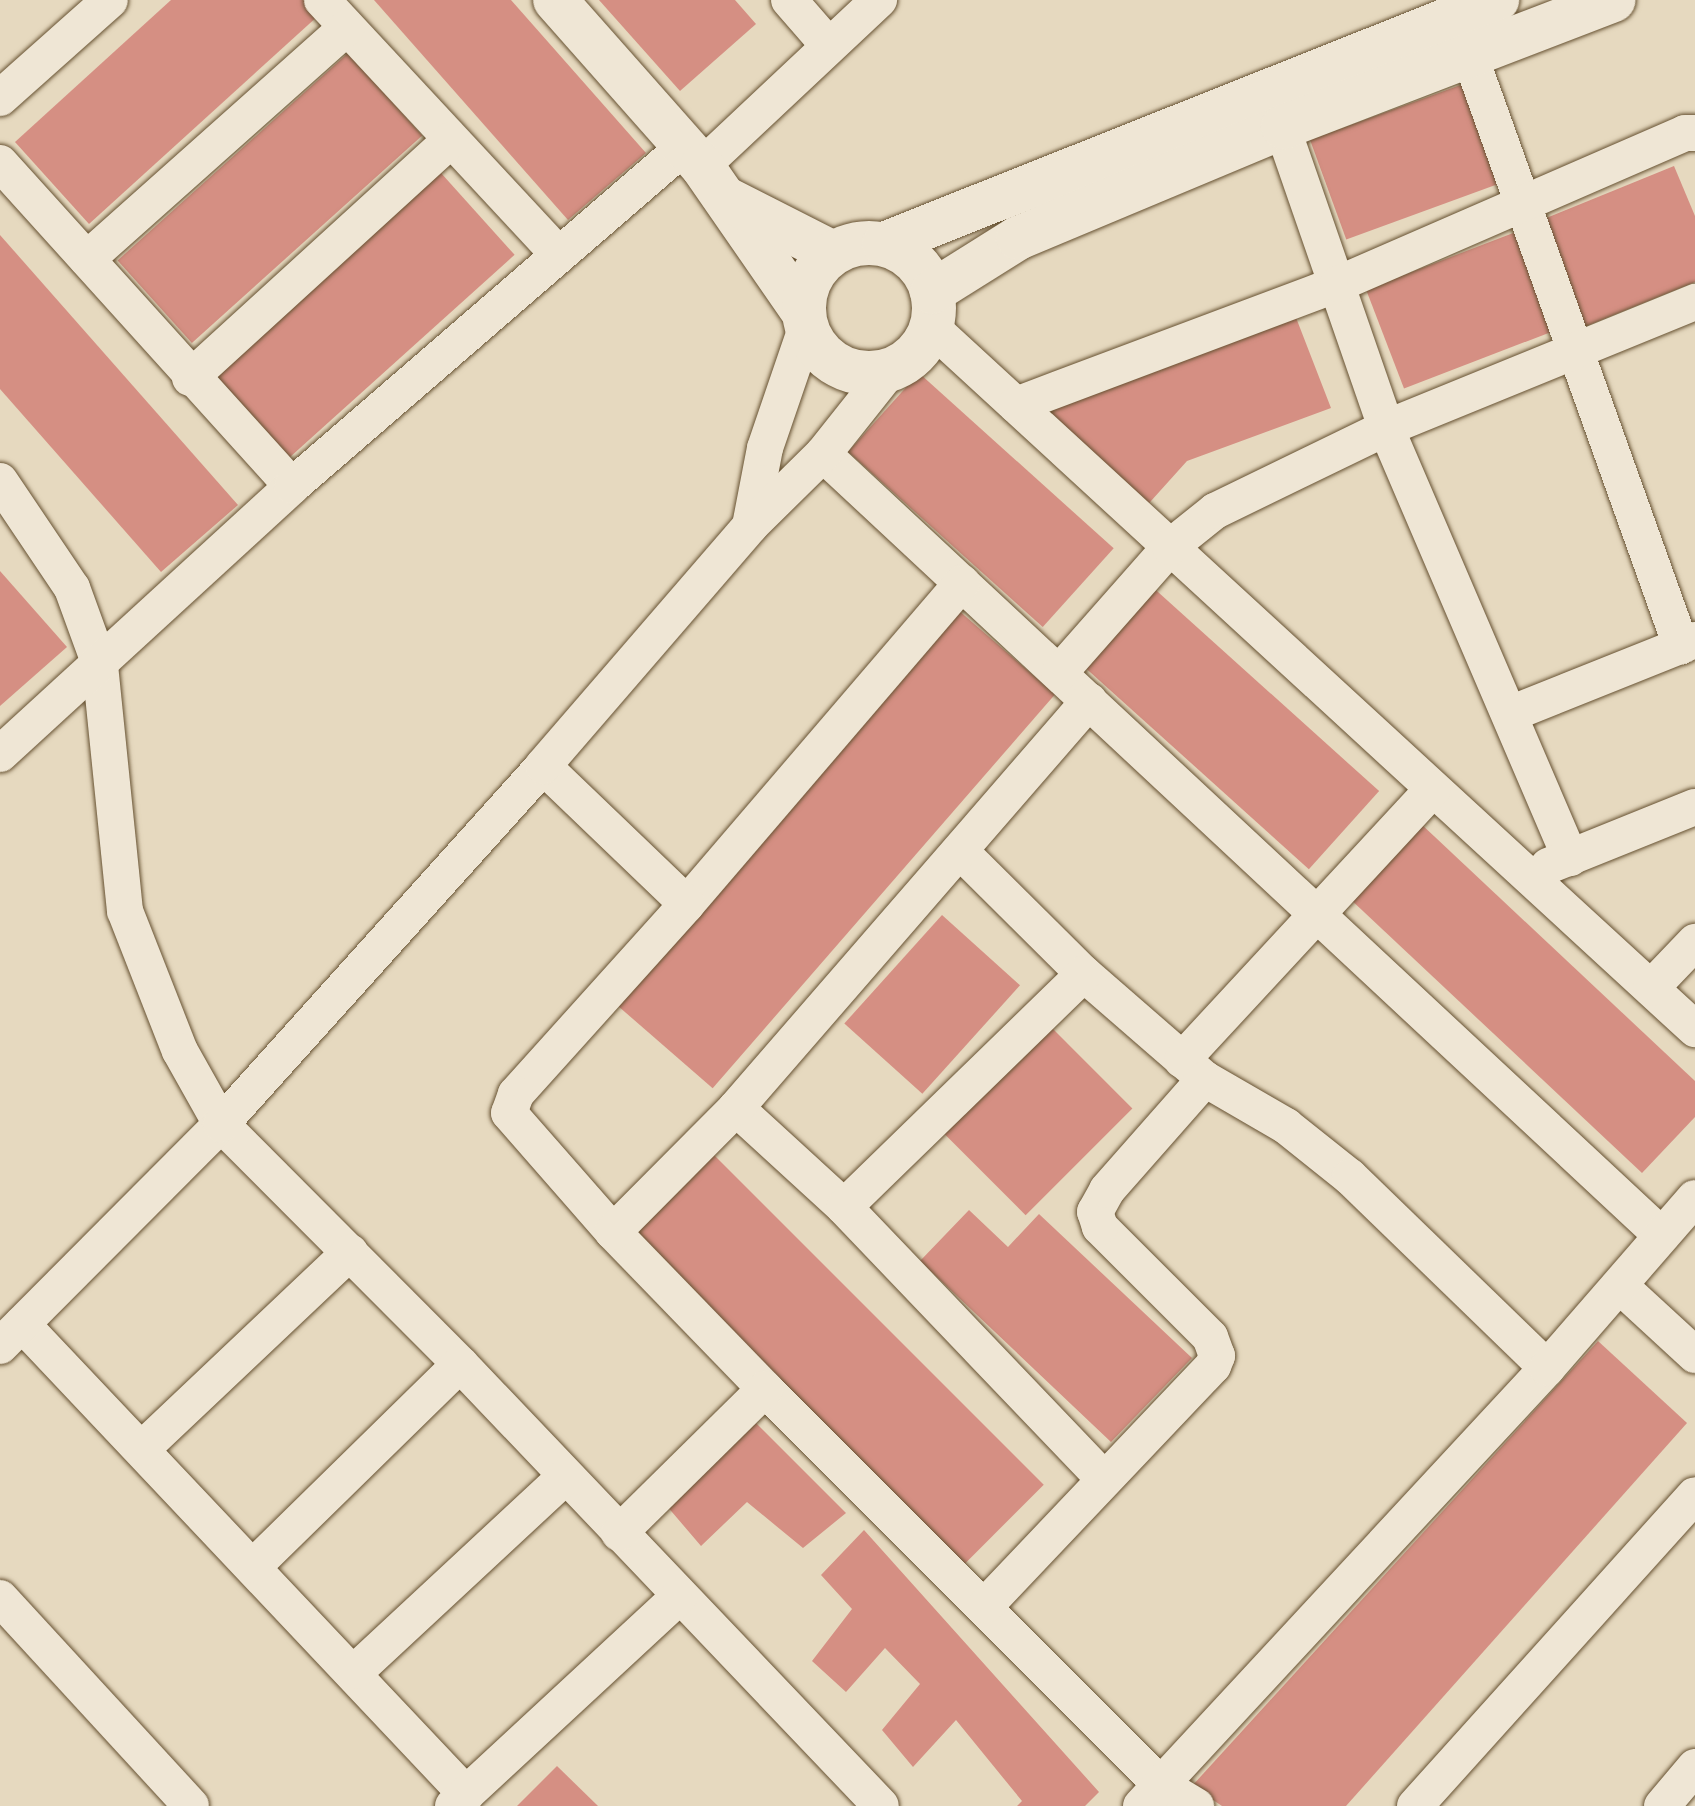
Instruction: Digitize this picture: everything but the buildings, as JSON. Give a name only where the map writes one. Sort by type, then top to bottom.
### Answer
[{"type":"street","points":[[0,98],[110,0]]},
{"type":"street","points":[[322,0],[559,255]]},
{"type":"street","points":[[555,0],[703,170],[830,361],[869,374],[889,371]]},
{"type":"street","points":[[789,0],[829,46]]},
{"type":"street","points":[[0,753],[100,665],[292,486],[559,255],[703,170],[879,0]]},
{"type":"street","points":[[680,1596],[460,1800],[356,1671],[143,1448],[11,1335],[221,1124],[543,766],[750,526],[823,454],[889,371],[916,354],[932,310],[1018,238],[1497,0]]},
{"type":"street","points":[[750,526],[765,448],[805,320],[810,278],[833,253],[858,244],[884,244],[1276,108],[1470,56],[1610,0]]},
{"type":"street","points":[[87,259],[347,27]]},
{"type":"street","points":[[1470,56],[1576,352],[1688,643],[1510,714]]},
{"type":"street","points":[[1276,108],[1386,428],[1570,858]]},
{"type":"street","points":[[1016,405],[1338,284],[1685,133],[1695,133]]},
{"type":"street","points":[[190,378],[451,140]]},
{"type":"street","points":[[0,163],[190,378],[292,486]]},
{"type":"street","points":[[703,170],[833,253]]},
{"type":"street","points":[[884,244],[915,262],[932,310],[1016,405],[1695,1029]]},
{"type":"street","points":[[1059,673],[1170,547],[1242,496],[1386,428],[1695,302]]},
{"type":"street","points":[[823,454],[1661,1235]]},
{"type":"street","points":[[0,481],[72,588],[100,665],[125,911],[174,1038],[221,1124],[460,1364],[881,1806]]},
{"type":"street","points":[[962,583],[687,904],[509,1105],[514,1124],[613,1232],[765,1389],[986,1605],[1151,1796],[1196,1806]]},
{"type":"street","points":[[613,1232],[736,1108],[1089,701]]},
{"type":"street","points":[[543,766],[687,904]]},
{"type":"street","points":[[986,1605],[1103,1478],[1206,1376],[1217,1356],[1210,1337],[1100,1227],[1095,1212],[1107,1190],[1193,1069],[1318,915],[1433,789]]},
{"type":"street","points":[[1527,875],[1695,807]]},
{"type":"street","points":[[960,851],[1084,974],[1193,1069],[1286,1126],[1350,1177],[1547,1368]]},
{"type":"street","points":[[1651,988],[1695,942]]},
{"type":"street","points":[[844,1207],[1084,974]]},
{"type":"street","points":[[736,1108],[844,1207],[1103,1478]]},
{"type":"street","points":[[1151,1796],[1547,1368],[1695,1198]]},
{"type":"street","points":[[143,1448],[350,1252]]},
{"type":"street","points":[[1620,1286],[1695,1355]]},
{"type":"street","points":[[255,1565],[460,1364]]},
{"type":"street","points":[[619,1533],[765,1389]]},
{"type":"street","points":[[356,1671],[565,1477]]},
{"type":"street","points":[[1415,1806],[1695,1495]]},
{"type":"street","points":[[0,1598],[191,1806]]},
{"type":"street","points":[[1662,1806],[1695,1767]]}]
